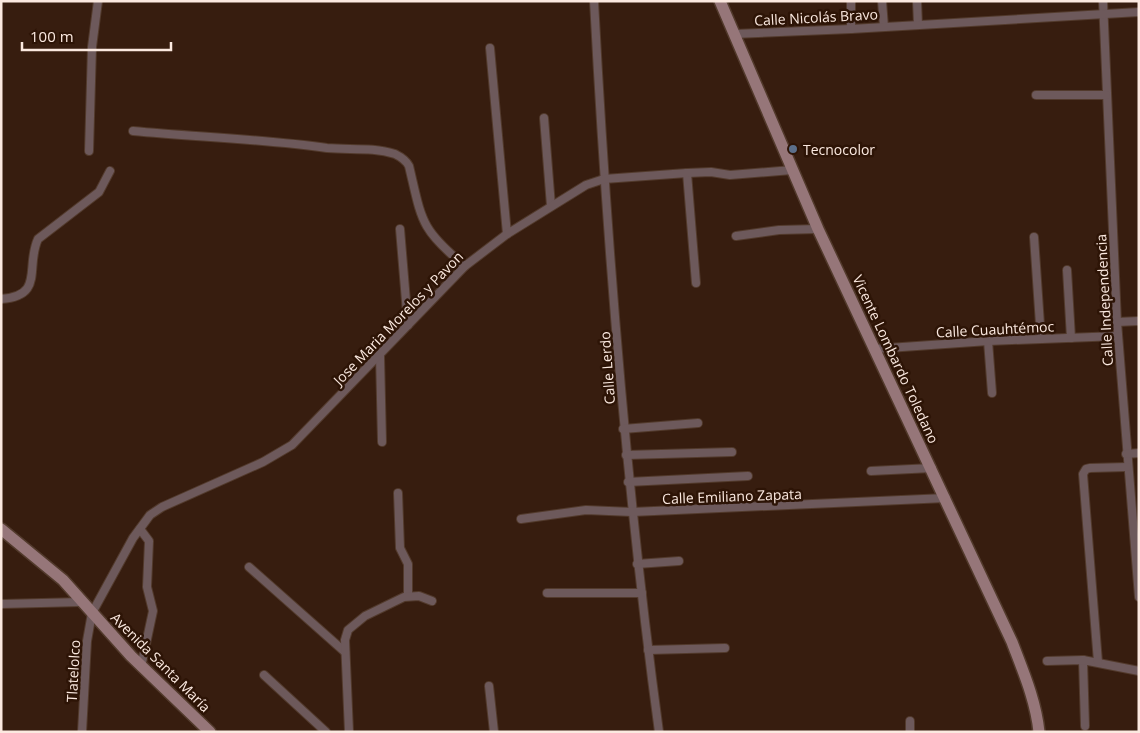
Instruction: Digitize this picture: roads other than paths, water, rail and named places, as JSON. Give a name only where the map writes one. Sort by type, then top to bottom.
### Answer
[{"type":"main road","name":"Vicente Lombardo Toledano","points":[[720,1],[818,229],[946,498],[1021,665],[1036,712],[1039,732]]},
{"type":"main road","name":"Avenida Santa María","points":[[1,529],[63,580],[142,667],[210,732]]},
{"type":"street","points":[[89,151],[92,48],[98,1]]},
{"type":"street","name":"Calle Lerdo","points":[[594,1],[604,179],[628,482],[659,732]]},
{"type":"street","points":[[851,1],[851,29]]},
{"type":"street","points":[[882,1],[884,27]]},
{"type":"street","points":[[917,1],[918,25]]},
{"type":"street","name":"Calle Independencia","points":[[1103,1],[1117,322],[1127,467],[1139,597]]},
{"type":"street","name":"Calle Nicolás Bravo","points":[[734,34],[1139,12]]},
{"type":"street","points":[[490,48],[507,234]]},
{"type":"street","points":[[1036,95],[1106,94]]},
{"type":"street","points":[[544,118],[551,206]]},
{"type":"street","points":[[134,131],[275,140],[329,148],[381,151],[395,154],[404,159],[409,166],[423,222],[431,235],[465,266]]},
{"type":"street","name":"Jose Maria Morelos y Pavon","points":[[92,613],[140,529],[150,516],[162,507],[263,462],[292,445],[465,266],[507,234],[551,206],[586,185],[604,179],[711,172],[730,175],[792,170]]},
{"type":"street","points":[[1,299],[16,298],[23,294],[32,281],[35,246],[38,239],[99,192],[110,171]]},
{"type":"street","points":[[687,173],[696,283]]},
{"type":"street","points":[[400,229],[408,325]]},
{"type":"street","points":[[736,236],[778,230],[818,229]]},
{"type":"street","points":[[1034,237],[1040,339]]},
{"type":"street","points":[[1067,270],[1071,338]]},
{"type":"street","points":[[1117,322],[1139,321]]},
{"type":"street","name":"Calle Cuauhtémoc","points":[[874,349],[988,341],[1118,336]]},
{"type":"street","points":[[988,341],[992,393]]},
{"type":"street","points":[[380,356],[382,442]]},
{"type":"street","points":[[624,429],[698,423]]},
{"type":"street","points":[[626,455],[732,452]]},
{"type":"street","points":[[1126,454],[1139,453]]},
{"type":"street","points":[[1098,662],[1083,474],[1086,469],[1090,468],[1127,467]]},
{"type":"street","points":[[871,471],[932,468]]},
{"type":"street","points":[[628,482],[748,476]]},
{"type":"street","points":[[398,493],[400,548],[408,564],[408,595]]},
{"type":"street","name":"Calle Emiliano Zapata","points":[[521,519],[586,510],[632,512],[946,498]]},
{"type":"street","points":[[140,529],[149,541],[147,587],[152,611],[142,667]]},
{"type":"street","points":[[637,564],[679,561]]},
{"type":"street","points":[[249,567],[345,652]]},
{"type":"street","points":[[547,593],[642,593]]},
{"type":"street","points":[[349,732],[345,652],[346,634],[352,625],[365,616],[408,595],[432,601]]},
{"type":"street","points":[[1,604],[82,602]]},
{"type":"street","name":"Tlatelolco","points":[[82,732],[88,633],[92,613]]},
{"type":"street","points":[[648,650],[725,648]]},
{"type":"street","points":[[1083,660],[1084,726]]},
{"type":"street","points":[[1047,661],[1083,660],[1139,671]]},
{"type":"street","points":[[264,675],[326,732]]},
{"type":"street","points":[[489,686],[494,732]]},
{"type":"street","points":[[910,721],[910,732]]},
{"type":"place","name":"Tecnocolor","points":[[793,149]]}]
